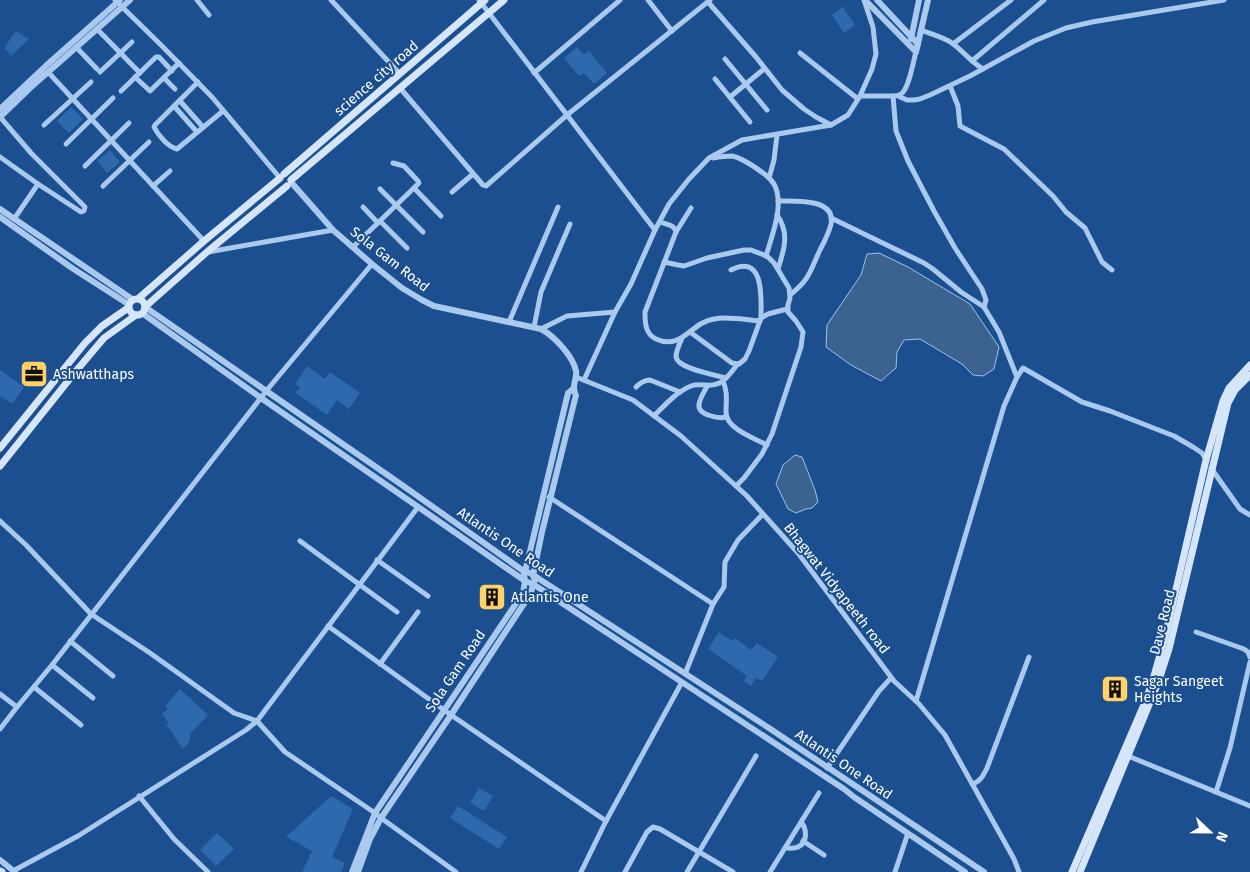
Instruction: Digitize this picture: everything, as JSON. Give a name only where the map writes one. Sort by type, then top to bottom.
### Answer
[{"type":"main road","points":[[0,466],[104,338],[141,312],[207,252],[504,0]]},
{"type":"main road","name":"science city road","points":[[0,448],[85,343],[102,326],[282,176],[482,1]]},
{"type":"main road","points":[[282,176],[289,175],[290,183]]},
{"type":"main road","points":[[143,301],[141,312],[131,313],[132,302],[143,301]]},
{"type":"main road","points":[[1072,872],[1146,700],[1154,676],[1164,641],[1206,460],[1223,401],[1229,388],[1250,365]]},
{"type":"main road","name":"Dave Road","points":[[1080,872],[1158,683],[1169,649],[1228,403],[1235,390],[1248,380]]},
{"type":"street","points":[[0,109],[118,2],[130,0]]},
{"type":"street","points":[[197,0],[209,15]]},
{"type":"street","points":[[331,0],[400,74]]},
{"type":"street","points":[[534,73],[620,0]]},
{"type":"street","points":[[648,0],[672,31]]},
{"type":"street","points":[[865,0],[916,52]]},
{"type":"street","points":[[584,380],[615,312],[631,284],[669,204],[709,158],[742,140],[831,125],[848,115],[872,69],[876,54],[873,26],[865,0]]},
{"type":"street","points":[[877,0],[918,44]]},
{"type":"street","points":[[910,45],[919,0]]},
{"type":"street","points":[[928,0],[907,85],[900,98],[896,131],[904,154],[917,181],[955,248],[982,289],[986,300],[984,307]]},
{"type":"street","points":[[953,44],[1011,0]]},
{"type":"street","points":[[972,61],[1044,0]]},
{"type":"street","points":[[800,53],[859,97],[920,99],[950,86],[1034,41],[1066,28],[1224,0]]},
{"type":"street","points":[[482,1],[534,73],[655,230]]},
{"type":"street","points":[[400,88],[483,186],[486,186],[567,115],[709,1],[782,90],[792,100],[831,125]]},
{"type":"street","points":[[0,157],[81,212],[84,211],[85,207],[31,153],[0,117],[97,29],[118,2]]},
{"type":"street","points":[[118,2],[198,82],[282,176]]},
{"type":"street","points":[[97,29],[120,53],[150,91],[179,64]]},
{"type":"street","points":[[921,30],[953,44],[983,69]]},
{"type":"street","points":[[76,47],[98,70],[132,42]]},
{"type":"street","points":[[121,91],[156,57],[172,70]]},
{"type":"street","points":[[726,60],[767,110]]},
{"type":"street","points":[[730,97],[764,69]]},
{"type":"street","points":[[48,72],[204,241]]},
{"type":"street","points":[[164,78],[175,90]]},
{"type":"street","points":[[715,79],[750,122]]},
{"type":"street","points":[[44,125],[91,82]]},
{"type":"street","points":[[198,82],[154,127],[157,133],[172,148],[177,150],[223,110]]},
{"type":"street","points":[[950,86],[958,106],[960,126],[1004,149],[1053,196],[1066,212],[1085,228],[1102,262],[1112,270]]},
{"type":"street","points":[[66,144],[113,98]]},
{"type":"street","points":[[180,101],[203,126]]},
{"type":"street","points":[[174,106],[197,132]]},
{"type":"street","points":[[85,166],[129,123]]},
{"type":"street","points":[[769,178],[773,167],[777,135]]},
{"type":"street","points":[[103,186],[149,142]]},
{"type":"street","points":[[709,158],[733,156],[756,168],[773,183],[777,192],[777,215],[766,256]]},
{"type":"street","points":[[353,247],[418,184],[418,181],[404,166],[393,163]]},
{"type":"street","points":[[154,186],[170,171]]},
{"type":"street","points":[[452,192],[473,174]]},
{"type":"street","name":"Sola Gam Road","points":[[290,183],[333,230],[402,288],[428,304],[537,328],[549,333],[566,352],[574,367],[576,377],[574,388],[576,395],[542,532],[533,576],[535,580],[532,593],[381,818],[370,839],[358,872]]},
{"type":"street","points":[[14,219],[38,184]]},
{"type":"street","points":[[414,188],[441,216]]},
{"type":"street","points":[[380,189],[423,232]]},
{"type":"street","points":[[778,202],[797,200],[814,203],[827,209],[831,218],[829,230],[809,275],[800,287],[790,294]]},
{"type":"street","points":[[363,207],[406,248]]},
{"type":"street","points":[[509,322],[558,207]]},
{"type":"street","points":[[691,208],[676,232],[645,312],[645,325],[652,337],[668,342],[682,337],[701,323],[712,319],[761,320],[768,314],[787,309]]},
{"type":"street","points":[[0,209],[132,302]]},
{"type":"street","points":[[777,215],[782,223],[786,240],[778,269]]},
{"type":"street","points":[[0,217],[79,272],[132,302]]},
{"type":"street","points":[[831,218],[924,263],[961,292],[984,307],[999,332],[1017,377]]},
{"type":"street","points":[[660,222],[674,227],[676,232]]},
{"type":"street","points":[[570,224],[541,292],[537,328],[568,316],[615,312]]},
{"type":"street","points":[[207,252],[333,230]]},
{"type":"street","points":[[664,262],[684,266],[707,258],[750,250],[766,256],[774,263],[789,288],[790,294],[787,309],[803,332],[801,347],[767,445],[751,469],[736,486]]},
{"type":"street","points":[[0,728],[52,665],[267,390],[372,264]]},
{"type":"street","points":[[654,416],[680,392],[692,386],[719,384],[749,351],[761,320],[761,286],[756,272],[751,268],[739,266],[731,270]]},
{"type":"street","name":"Atlantis One Road","points":[[141,312],[267,390],[525,572],[530,573],[769,728],[984,872]]},
{"type":"street","name":"Atlantis One Road","points":[[141,312],[261,398],[525,581],[533,584],[844,789],[965,872]]},
{"type":"street","points":[[690,332],[732,363],[737,364]]},
{"type":"street","points":[[682,337],[676,353],[680,363],[692,369],[725,379]]},
{"type":"street","points":[[916,701],[1004,406],[1023,368],[1082,402],[1174,436],[1194,447],[1202,453],[1240,509],[1250,515]]},
{"type":"street","name":"Bhagwat Vidyapeeth road","points":[[576,377],[633,400],[681,436],[747,496],[798,552],[891,678],[916,701],[945,735],[1014,859],[1019,872]]},
{"type":"street","points":[[725,379],[727,392],[726,417],[737,430],[767,445]]},
{"type":"street","points":[[636,387],[641,382],[650,380],[680,392]]},
{"type":"street","points":[[708,386],[700,402],[700,410],[716,418],[726,417]]},
{"type":"street","name":"Sola Gam Road","points":[[352,872],[375,813],[523,592],[524,574],[568,393],[574,388]]},
{"type":"street","points":[[544,494],[713,604]]},
{"type":"street","points":[[0,860],[14,871],[78,836],[246,730],[256,721],[418,507]]},
{"type":"street","points":[[685,674],[713,604],[724,588],[725,562],[738,540],[763,514]]},
{"type":"street","points":[[0,521],[26,545],[91,614],[150,653],[234,714],[256,721],[286,752],[456,872]]},
{"type":"street","points":[[300,541],[397,612]]},
{"type":"street","points":[[377,560],[428,596]]},
{"type":"street","points":[[380,664],[418,612]]},
{"type":"street","points":[[328,626],[451,715],[606,822]]},
{"type":"street","points":[[1196,632],[1244,649],[1248,652],[1250,658]]},
{"type":"street","points":[[70,641],[113,676]]},
{"type":"street","points":[[972,784],[982,777],[987,768],[1029,657]]},
{"type":"street","points":[[1216,792],[1230,748],[1250,662]]},
{"type":"street","points":[[52,665],[93,698]]},
{"type":"street","points":[[827,768],[879,691],[891,678]]},
{"type":"street","points":[[581,872],[682,682]]},
{"type":"street","points":[[34,687],[81,725]]},
{"type":"street","points":[[0,694],[17,707]]},
{"type":"street","points":[[687,872],[756,756]]},
{"type":"street","points":[[1128,756],[1250,806]]},
{"type":"street","points":[[770,872],[819,793]]},
{"type":"street","points":[[139,796],[174,838],[208,872]]},
{"type":"street","points":[[785,848],[797,847],[803,841],[806,833],[805,827],[801,822]]},
{"type":"street","points":[[625,872],[646,832],[653,827],[660,828],[733,872]]},
{"type":"street","points":[[895,872],[908,833]]},
{"type":"street","points":[[803,841],[824,854]]},
{"type":"shaded area","points":[[843,7],[855,25],[844,33],[832,15]]},
{"type":"shaded area","points":[[16,31],[29,39],[11,56],[4,48]]},
{"type":"shaded area","points":[[577,47],[583,54],[589,51],[607,73],[594,84],[584,73],[579,76],[564,58]]},
{"type":"shaded area","points":[[71,107],[83,119],[69,133],[57,121]]},
{"type":"shaded area","points":[[110,150],[120,162],[107,173],[97,161]]},
{"type":"shaded area","points":[[879,253],[908,267],[970,304],[999,347],[994,369],[983,376],[973,375],[962,364],[920,339],[904,340],[897,352],[896,368],[881,381],[851,365],[826,347],[827,325],[861,275],[867,254]]},
{"type":"shaded area","points":[[307,366],[325,379],[330,372],[360,393],[349,409],[337,400],[327,415],[296,393],[300,387],[295,384]]},
{"type":"shaded area","points":[[0,370],[24,387],[12,404],[0,396]]},
{"type":"shaded area","points":[[795,455],[802,457],[818,502],[812,508],[796,513],[788,509],[776,484],[783,465]]},
{"type":"shaded area","points":[[719,632],[732,641],[735,638],[751,650],[757,643],[778,657],[762,681],[756,678],[751,686],[744,681],[747,676],[708,649]]},
{"type":"shaded area","points":[[180,689],[208,715],[190,734],[190,740],[183,749],[166,724],[169,723],[162,714],[168,709],[165,706]]},
{"type":"shaded area","points":[[479,788],[493,796],[484,811],[470,803]]},
{"type":"shaded area","points":[[331,796],[353,809],[332,857],[345,863],[341,872],[302,872],[312,851],[286,837]]},
{"type":"shaded area","points":[[458,806],[507,837],[499,849],[450,818]]},
{"type":"shaded area","points":[[217,833],[234,849],[216,866],[200,850]]},
{"type":"place","name":"Ashwatthaps","points":[[34,374]]},
{"type":"place","name":"Atlantis One","points":[[492,597]]},
{"type":"place","name":"Sagar Sangeet Heights","points":[[1115,689]]}]
